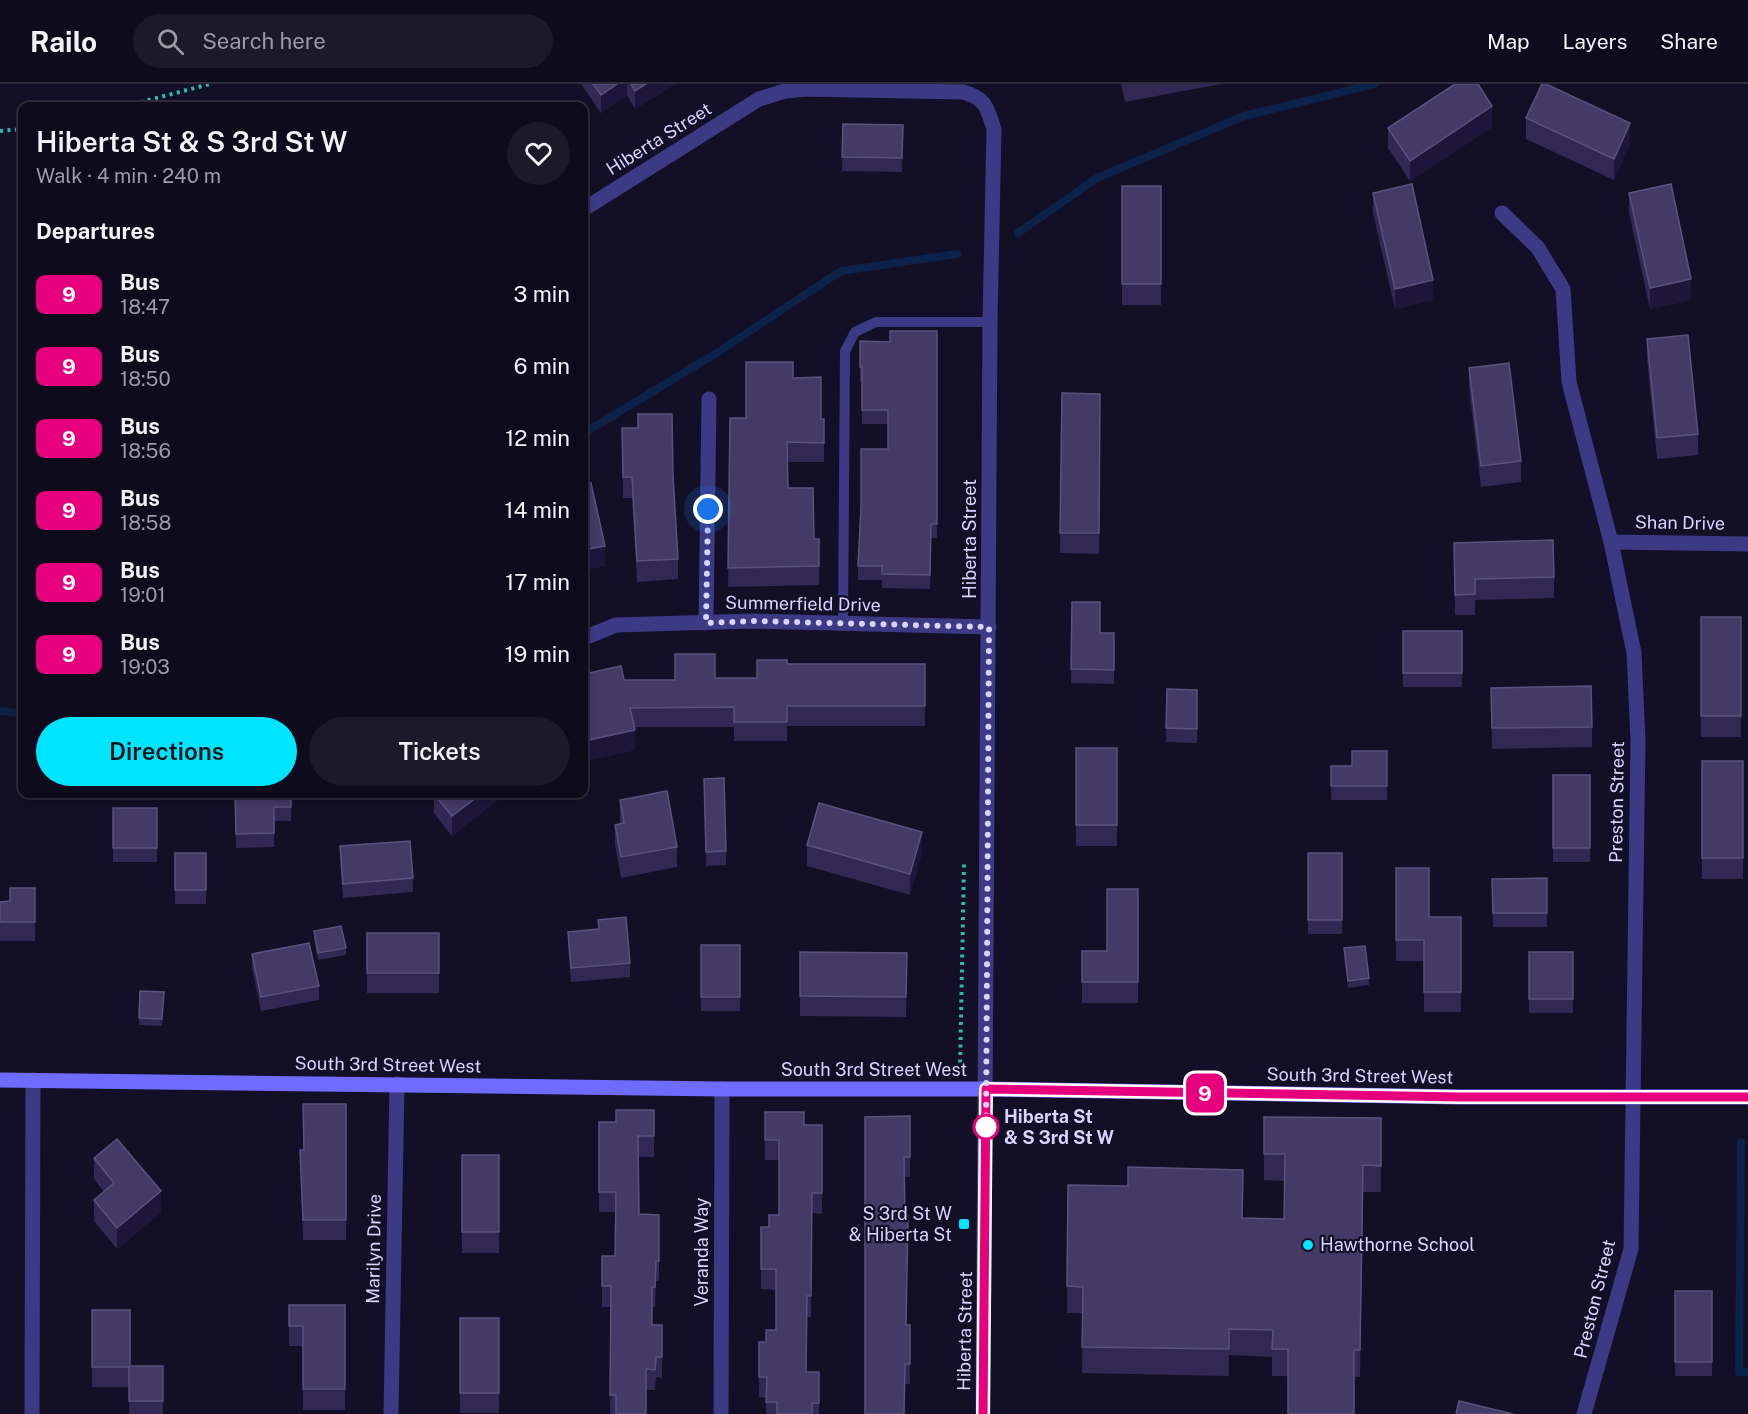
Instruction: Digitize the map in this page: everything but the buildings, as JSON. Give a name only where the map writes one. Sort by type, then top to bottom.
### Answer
[{"type":"street","name":"Hiberta Street","points":[[588,206],[759,99],[784,91],[806,89],[949,92],[974,95],[986,105],[994,129],[990,322],[983,1414]]},
{"type":"street","name":"Preston Street","points":[[1503,213],[1538,248],[1563,289],[1569,382],[1611,542],[1634,652],[1638,740],[1631,1249],[1584,1414]]},
{"type":"street","points":[[706,623],[709,399]]},
{"type":"street","name":"Shan Drive","points":[[1611,542],[1748,544]]},
{"type":"street","name":"Summerfield Drive","points":[[588,636],[616,625],[753,621],[989,627]]},
{"type":"street","name":"South 3rd Street West","points":[[0,1080],[722,1089],[986,1089],[1460,1097],[1748,1097]]},
{"type":"street","points":[[32,1414],[33,1080]]},
{"type":"street","name":"Marilyn Drive","points":[[391,1414],[397,1084]]},
{"type":"street","name":"Veranda Way","points":[[721,1414],[722,1089]]},
{"type":"lane","points":[[843,624],[845,351],[855,332],[876,322],[990,322]]},
{"type":"path","points":[[141,102],[210,84]]},
{"type":"path","points":[[0,131],[18,129]]},
{"type":"path","points":[[960,1071],[964,864]]},
{"type":"waterway","points":[[1018,233],[1097,178],[1244,116],[1374,84]]},
{"type":"waterway","points":[[588,431],[715,354],[841,271],[957,254]]},
{"type":"waterway","points":[[0,711],[18,713]]},
{"type":"waterway","points":[[1741,1142],[1739,1372],[1748,1372]]},
{"type":"bus line","name":"9","points":[[983,1414],[986,1089],[1460,1097],[1748,1097]]},
{"type":"place","name":"Hiberta St & S 3rd St W","points":[[986,1127]]},
{"type":"place","name":"S 3rd St W & Hiberta St","points":[[964,1224]]},
{"type":"place","name":"Hawthorne School","points":[[1308,1245]]},
{"type":"route","points":[[708,509],[706,623],[753,621],[989,627],[986,1130],[986,1127]]}]
